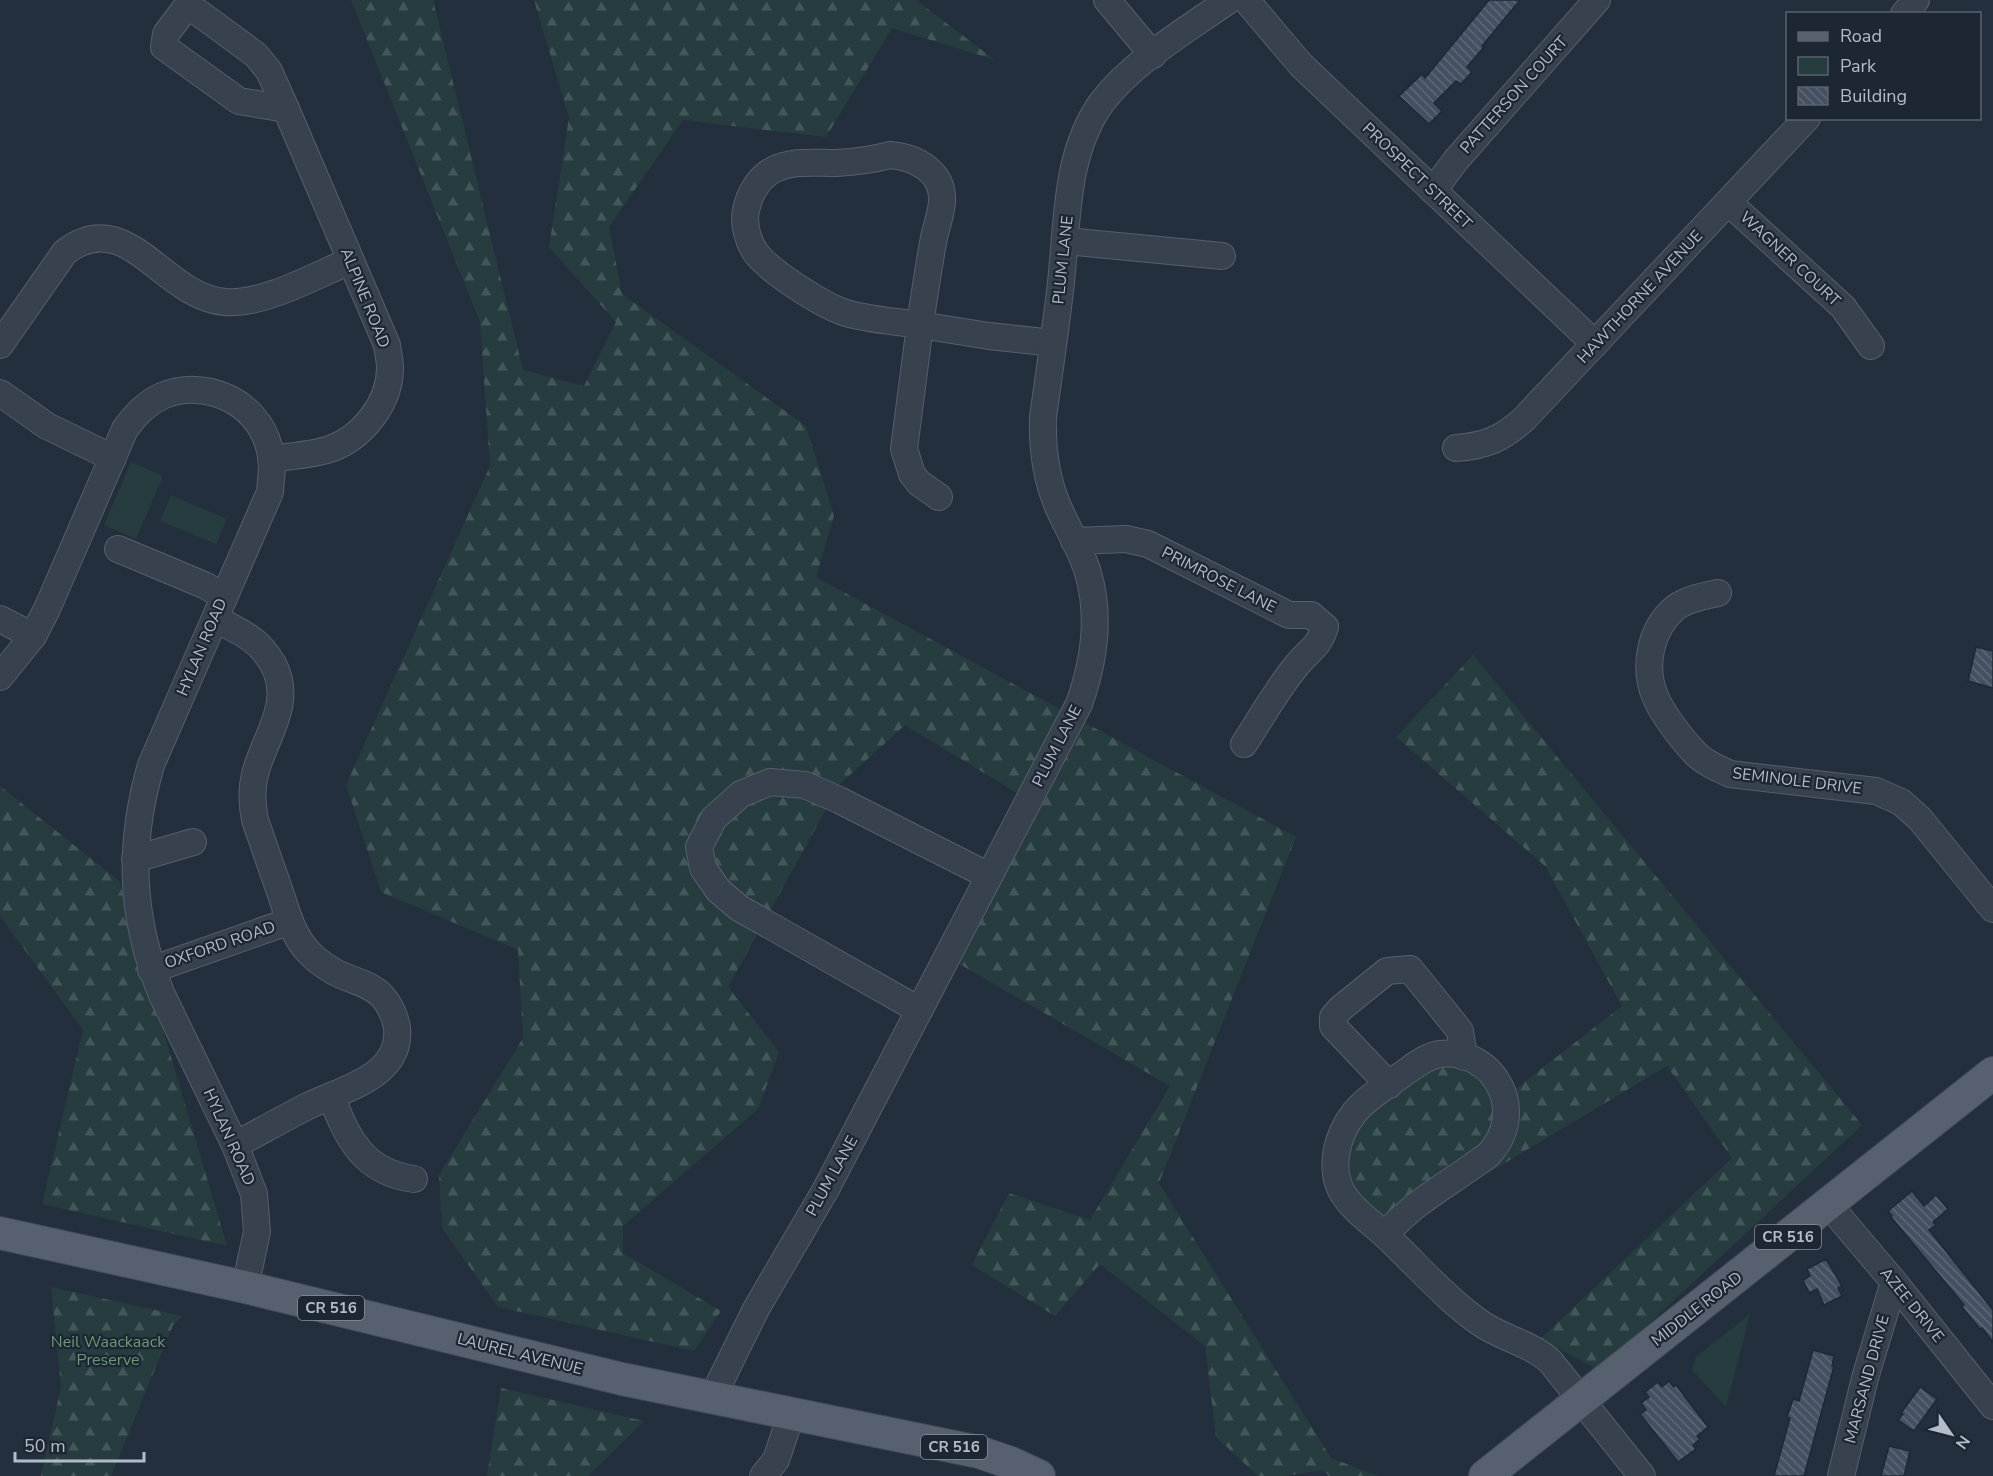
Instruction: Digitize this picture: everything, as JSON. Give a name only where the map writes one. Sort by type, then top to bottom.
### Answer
[{"type":"main road","name":"MIDDLE ROAD","points":[[1485,1476],[1993,1073]]},
{"type":"main road","name":"LAUREL AVENUE","points":[[0,1233],[245,1287],[622,1379],[979,1452],[1039,1476]]},
{"type":"street","points":[[1107,0],[1153,55]]},
{"type":"street","name":"PLUM LANE","points":[[712,1398],[756,1309],[826,1189],[1079,704],[1092,662],[1095,620],[1091,587],[1088,572],[1053,494],[1044,453],[1042,417],[1075,161],[1086,130],[1110,92],[1129,73],[1229,0]]},
{"type":"street","name":"PROSPECT STREET","points":[[1246,0],[1301,65],[1595,344]]},
{"type":"street","name":"PATTERSON COURT","points":[[1432,191],[1456,160],[1597,0]]},
{"type":"street","points":[[1906,12],[1916,0]]},
{"type":"street","name":"ALPINE ROAD","points":[[271,459],[329,449],[342,444],[368,423],[385,394],[390,370],[387,345],[350,261],[286,109],[269,71],[256,55],[199,13],[191,9],[184,10],[166,34],[164,47],[239,101],[286,109]]},
{"type":"street","name":"HAWTHORNE AVENUE","points":[[1456,448],[1478,447],[1510,431],[1729,203],[1805,120]]},
{"type":"street","points":[[939,497],[919,483],[912,474],[904,449],[920,325],[933,240],[942,201],[935,178],[916,160],[905,156],[890,155],[875,160],[789,163],[772,170],[756,185],[749,198],[745,222],[748,237],[755,252],[766,264],[819,300],[842,311],[920,325],[989,336],[1053,343]]},
{"type":"street","name":"WAGNER COURT","points":[[1729,203],[1843,307],[1871,346]]},
{"type":"street","points":[[0,345],[65,252],[77,243],[88,239],[100,237],[115,239],[130,246],[187,290],[227,302],[261,298],[350,261]]},
{"type":"street","points":[[1066,241],[1222,256]]},
{"type":"street","name":"HYLAN ROAD","points":[[0,677],[33,636],[47,609],[125,429],[140,410],[163,396],[189,390],[216,393],[230,398],[247,411],[265,436],[271,459],[270,492],[151,765],[140,812],[135,859],[135,885],[140,926],[151,970],[235,1144],[252,1187],[258,1220],[254,1254],[245,1287]]},
{"type":"street","points":[[0,393],[55,431],[113,458]]},
{"type":"street","name":"PRIMROSE LANE","points":[[1074,541],[1126,539],[1148,544],[1288,615],[1311,615],[1325,627],[1321,639],[1298,664],[1244,744]]},
{"type":"street","points":[[118,549],[204,585],[224,596]]},
{"type":"street","name":"SEMINOLE DRIVE","points":[[1718,593],[1696,598],[1676,607],[1663,622],[1651,648],[1650,681],[1655,697],[1662,710],[1698,756],[1712,766],[1730,774],[1876,791],[1901,802],[1920,819],[1993,909]]},
{"type":"street","points":[[0,619],[33,636]]},
{"type":"street","points":[[215,620],[257,643],[269,656],[277,672],[281,690],[281,706],[255,775],[252,805],[255,820],[290,921],[304,947],[319,962],[334,972],[370,987],[380,994],[389,1005],[396,1020],[398,1035],[396,1047],[389,1061],[379,1072],[235,1144]]},
{"type":"street","points":[[919,1010],[739,908],[718,890],[703,868],[699,847],[714,818],[741,794],[770,782],[805,785],[989,876]]},
{"type":"street","points":[[135,859],[193,842]]},
{"type":"street","name":"OXFORD ROAD","points":[[151,970],[290,921]]},
{"type":"street","points":[[1389,1085],[1333,1026],[1334,1017],[1340,1009],[1387,971],[1410,969],[1460,1031],[1464,1057]]},
{"type":"street","points":[[1384,1234],[1418,1204],[1489,1154],[1505,1127],[1507,1113],[1501,1087],[1488,1069],[1464,1057],[1437,1054],[1421,1062],[1354,1113],[1336,1150],[1335,1166],[1342,1193],[1355,1210],[1479,1323],[1540,1353],[1558,1370],[1642,1476]]},
{"type":"street","points":[[331,1096],[345,1131],[361,1154],[388,1172],[414,1179]]},
{"type":"street","name":"AZEE DRIVE","points":[[1829,1205],[1993,1406]]},
{"type":"street","name":"MARSAND DRIVE","points":[[1841,1476],[1865,1378],[1894,1282]]},
{"type":"street","points":[[763,1476],[776,1460],[791,1415]]},
{"type":"green space","points":[[351,0],[433,0],[523,370],[584,386],[616,322],[549,247],[569,117],[534,0],[916,0],[995,60],[892,28],[826,137],[683,120],[609,227],[622,294],[806,426],[834,516],[816,577],[1296,837],[1159,1183],[1331,1458],[1378,1476],[1329,1476],[1323,1470],[1285,1476],[1258,1476],[1216,1437],[1205,1346],[1100,1264],[1055,1316],[972,1265],[1009,1193],[1090,1220],[1170,1086],[949,958],[1032,802],[905,725],[840,784],[728,987],[779,1052],[758,1109],[623,1226],[623,1253],[721,1311],[694,1351],[498,1307],[442,1228],[439,1175],[523,1038],[518,950],[381,892],[346,785],[490,466],[480,322]]},
{"type":"green space","points":[[131,462],[163,476],[136,539],[104,525]]},
{"type":"green space","points":[[171,495],[227,519],[216,544],[160,521]]},
{"type":"green space","points":[[1473,655],[1862,1125],[1599,1370],[1540,1339],[1732,1158],[1667,1066],[1393,1230],[1353,1210],[1337,1147],[1374,1101],[1444,1055],[1510,1093],[1622,1006],[1545,866],[1396,737]]},
{"type":"green space","points":[[0,786],[119,881],[227,1246],[42,1204],[83,1030],[0,916]]},
{"type":"green space","name":"Neil Waackaack Preserve","points":[[51,1287],[182,1316],[173,1325],[111,1476],[41,1476],[61,1387]]},
{"type":"green space","points":[[1750,1314],[1726,1407],[1692,1370],[1696,1357]]},
{"type":"green space","points":[[501,1388],[644,1421],[588,1476],[487,1476]]},
{"type":"building","points":[[1489,0],[1520,0],[1467,67],[1472,72],[1461,84],[1456,81],[1434,103],[1442,111],[1429,124],[1399,96],[1422,74],[1425,78]]},
{"type":"building","points":[[1976,647],[1993,651],[1993,688],[1968,681]]},
{"type":"building","points":[[1912,1191],[1924,1206],[1936,1195],[1948,1209],[1933,1222],[1936,1225],[1929,1230],[1993,1310],[1993,1342],[1962,1307],[1964,1305],[1891,1217],[1888,1211]]},
{"type":"building","points":[[1826,1259],[1842,1286],[1838,1288],[1842,1296],[1824,1305],[1817,1289],[1809,1293],[1803,1280],[1810,1276],[1807,1269]]},
{"type":"building","points":[[1813,1350],[1834,1356],[1832,1366],[1834,1366],[1804,1476],[1774,1476],[1790,1418],[1787,1417],[1793,1399],[1799,1401]]},
{"type":"building","points":[[1669,1381],[1674,1387],[1676,1385],[1708,1427],[1697,1436],[1700,1439],[1693,1445],[1696,1449],[1678,1462],[1640,1414],[1646,1410],[1641,1403],[1649,1397],[1645,1392],[1658,1382],[1662,1387]]},
{"type":"building","points":[[1920,1387],[1937,1399],[1914,1431],[1898,1420]]},
{"type":"building","points":[[1889,1446],[1910,1451],[1904,1476],[1881,1476]]}]
